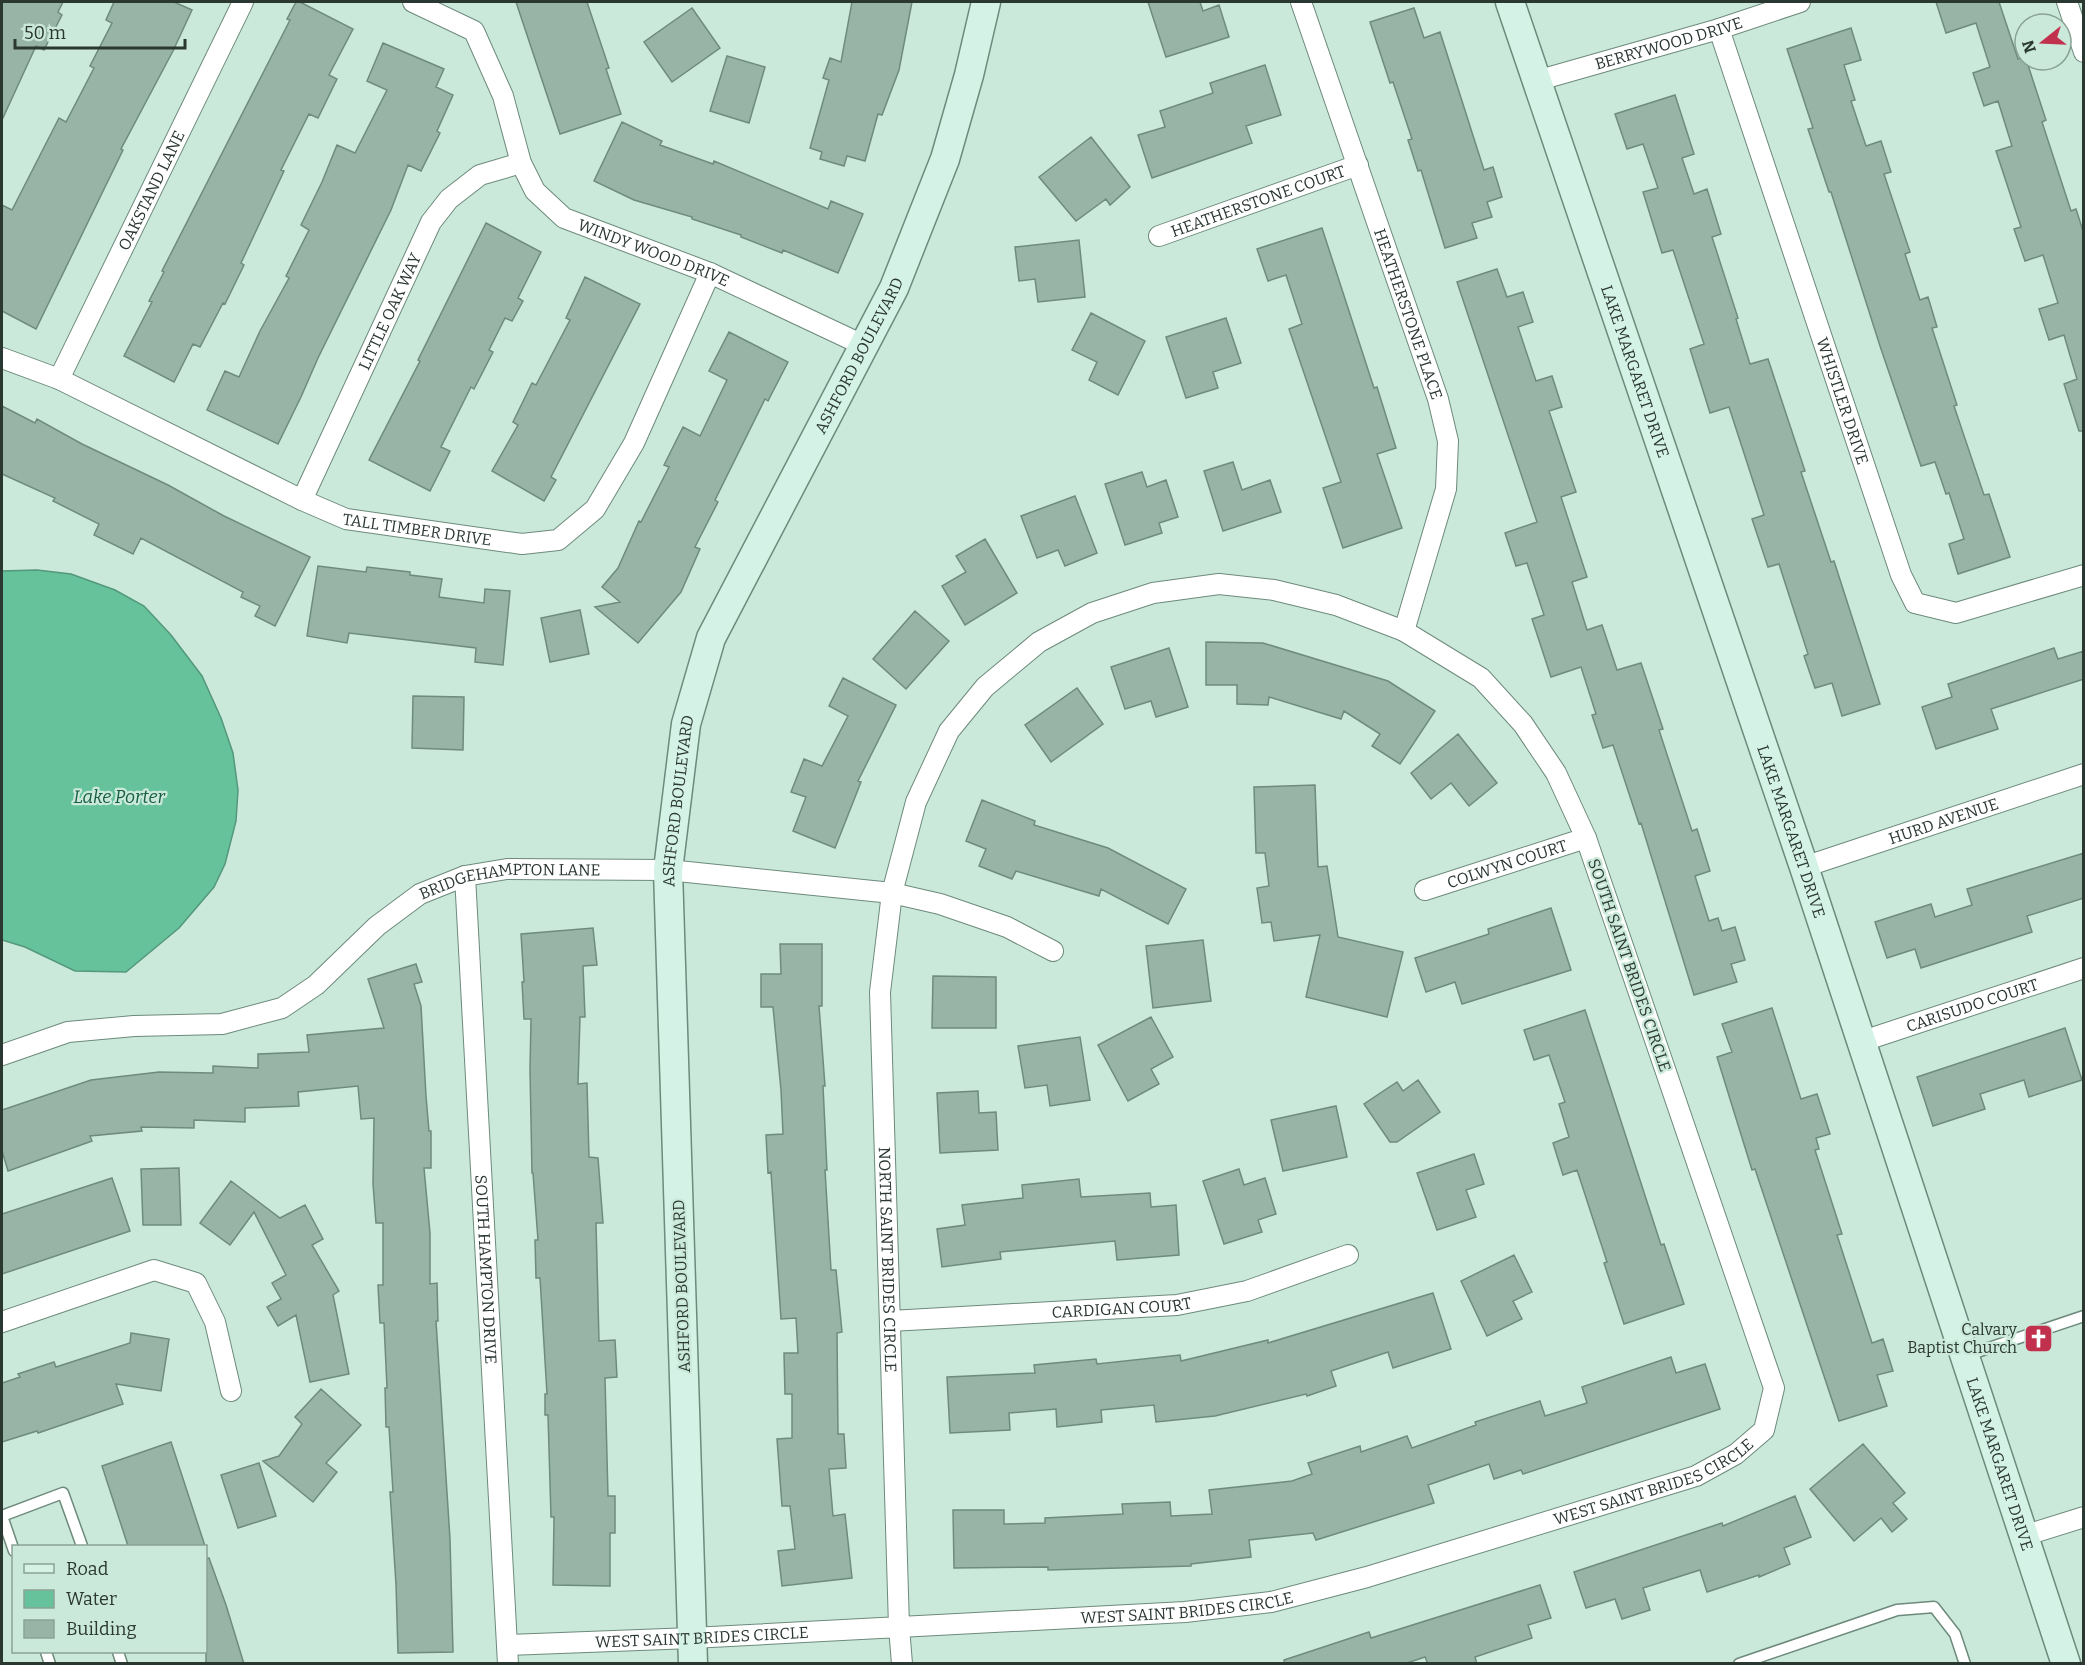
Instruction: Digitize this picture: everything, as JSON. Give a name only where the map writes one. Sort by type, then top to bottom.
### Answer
[{"type":"street","name":"OAKSTAND LANE","points":[[59,379],[243,2]]},
{"type":"street","name":"WINDY WOOD DRIVE","points":[[413,2],[474,31],[503,96],[521,163],[535,191],[564,218],[710,273],[865,346]]},
{"type":"street","name":"ASHFORD BOULEVARD","points":[[692,1651],[668,870],[686,724],[711,638],[894,288],[945,159],[969,75],[986,2]]},
{"type":"street","name":"HEATHERSTONE PLACE","points":[[1301,2],[1438,399],[1448,441],[1446,489],[1404,631]]},
{"type":"street","name":"LAKE MARGARET DRIVE","points":[[1510,2],[1804,867],[2066,1664]]},
{"type":"street","name":"BERRYWOOD DRIVE","points":[[1536,81],[1719,29],[1800,2]]},
{"type":"street","points":[[2067,2],[2084,52]]},
{"type":"street","name":"WHISTLER DRIVE","points":[[1719,29],[1901,574],[1915,603],[1956,613],[2084,575]]},
{"type":"street","name":"LITTLE OAK WAY","points":[[302,500],[431,222],[449,199],[480,175],[521,163]]},
{"type":"street","name":"HEATHERSTONE COURT","points":[[1159,236],[1358,165]]},
{"type":"street","name":"TALL TIMBER DRIVE","points":[[2,358],[59,379],[302,500],[346,519],[522,544],[558,540],[595,509],[634,443],[710,273]]},
{"type":"street","name":"SOUTH SAINT BRIDES CIRCLE","points":[[892,893],[916,802],[949,731],[985,687],[1039,642],[1092,613],[1154,593],[1219,584],[1274,590],[1336,605],[1404,631],[1481,678],[1522,724],[1556,773],[1586,838],[1765,1361]]},
{"type":"street","name":"HURD AVENUE","points":[[1804,867],[2084,774]]},
{"type":"street","name":"COLWYN COURT","points":[[1425,890],[1586,838]]},
{"type":"street","name":"BRIDGEHAMPTON LANE","points":[[2,1055],[68,1032],[134,1026],[222,1024],[282,1008],[316,985],[377,926],[420,894],[465,876],[507,869],[668,870],[892,893],[940,904],[1007,927],[1053,951]]},
{"type":"street","name":"SOUTH HAMPTON DRIVE","points":[[465,876],[507,1654]]},
{"type":"street","name":"NORTH SAINT BRIDES CIRCLE","points":[[892,893],[879,992],[902,1664]]},
{"type":"street","name":"CARISUDO COURT","points":[[1860,1041],[2084,968]]},
{"type":"street","name":"CARDIGAN COURT","points":[[890,1321],[1177,1305],[1247,1291],[1348,1255]]},
{"type":"street","points":[[2,1322],[154,1270],[196,1283],[215,1322],[231,1391]]},
{"type":"street","name":"WEST SAINT BRIDES CIRCLE","points":[[507,1654],[692,1651],[899,1628],[1185,1612],[1271,1602],[1366,1577],[1696,1476],[1736,1454],[1764,1430],[1774,1388],[1765,1361]]},
{"type":"street","points":[[2023,1536],[2084,1517]]},
{"type":"lane","points":[[1965,1356],[2084,1316]]},
{"type":"lane","points":[[12,1545],[2,1516],[63,1493],[82,1545]]},
{"type":"lane","points":[[1739,1664],[1897,1611],[1934,1607],[1955,1634],[1965,1664]]},
{"type":"water","name":"Lake Porter","points":[[37,570],[71,574],[115,590],[144,606],[171,635],[202,676],[221,718],[233,753],[238,790],[236,821],[225,864],[214,887],[179,928],[126,972],[75,971],[25,947],[2,940],[2,571]]},
{"type":"building","points":[[2,2],[63,2],[58,12],[62,15],[44,50],[36,46],[2,120]]},
{"type":"building","points":[[114,2],[174,2],[192,10],[121,149],[123,150],[36,329],[2,311],[2,205],[12,210],[59,118],[66,122],[94,68],[90,66],[112,23],[106,20]]},
{"type":"building","points":[[296,2],[353,29],[329,75],[337,79],[318,118],[309,114],[281,170],[284,171],[241,263],[244,265],[225,304],[223,303],[200,347],[193,344],[174,382],[124,356],[152,302],[149,301],[164,272],[162,271],[290,20],[287,19]]},
{"type":"building","points":[[516,2],[587,2],[609,68],[606,69],[621,114],[560,134]]},
{"type":"building","points":[[852,2],[912,2],[899,70],[882,115],[878,114],[865,161],[847,156],[844,166],[820,159],[822,152],[810,148],[829,80],[823,78],[830,58],[841,62]]},
{"type":"building","points":[[1148,2],[1200,2],[1203,11],[1219,5],[1229,37],[1166,57]]},
{"type":"building","points":[[1936,2],[1999,2],[2013,44],[2013,72],[2030,72],[2046,120],[2042,122],[2071,211],[2076,209],[2084,234],[2084,431],[2079,431],[2064,384],[2077,379],[2064,335],[2049,340],[2039,309],[2058,303],[2043,255],[2025,261],[2014,229],[2021,227],[1996,151],[2012,146],[1998,101],[1984,106],[1973,73],[1990,67],[1976,23],[1946,33]]},
{"type":"building","points":[[692,8],[720,48],[672,82],[644,42]]},
{"type":"building","points":[[1414,8],[1424,38],[1440,32],[1484,170],[1493,167],[1502,197],[1487,202],[1492,217],[1472,223],[1477,238],[1445,248],[1421,170],[1418,171],[1408,140],[1412,139],[1370,22]]},
{"type":"building","points":[[1851,28],[1861,60],[1844,65],[1855,100],[1851,101],[1866,146],[1881,141],[1891,172],[1884,174],[1910,252],[1905,254],[1920,300],[1928,297],[1937,327],[1932,328],[1957,405],[1954,406],[1984,495],[1989,494],[2010,557],[1958,574],[1949,544],[1964,539],[1949,493],[1946,494],[1935,462],[1921,466],[1808,129],[1813,128],[1787,49]]},
{"type":"building","points":[[383,43],[444,69],[436,87],[453,95],[437,131],[440,133],[421,171],[408,165],[391,210],[278,444],[207,410],[225,371],[239,377],[260,331],[289,278],[286,276],[309,230],[301,225],[337,145],[355,153],[387,90],[367,81]]},
{"type":"building","points":[[727,56],[765,67],[749,123],[710,111]]},
{"type":"building","points":[[1265,65],[1281,115],[1246,126],[1252,143],[1152,178],[1138,135],[1165,127],[1160,111],[1213,93],[1210,83]]},
{"type":"building","points":[[1675,95],[1694,154],[1682,158],[1694,194],[1707,189],[1721,234],[1712,237],[1750,364],[1768,359],[1805,471],[1801,472],[1831,562],[1834,561],[1880,704],[1842,716],[1832,683],[1815,688],[1804,656],[1808,654],[1779,564],[1768,567],[1752,519],[1764,515],[1729,407],[1710,413],[1690,349],[1704,344],[1673,250],[1662,253],[1643,192],[1658,188],[1643,144],[1627,149],[1615,114]]},
{"type":"building","points":[[622,122],[662,141],[660,145],[713,164],[714,161],[828,209],[831,201],[863,214],[838,273],[783,250],[782,253],[741,237],[741,235],[692,219],[692,217],[634,200],[594,181]]},
{"type":"building","points":[[1091,137],[1130,187],[1110,205],[1106,199],[1076,221],[1039,177]]},
{"type":"building","points":[[486,223],[541,252],[518,298],[523,301],[512,321],[505,318],[489,350],[493,352],[474,389],[471,387],[441,447],[450,451],[430,491],[369,460],[420,361],[418,360]]},
{"type":"building","points":[[1322,228],[1396,448],[1377,454],[1402,528],[1343,548],[1323,488],[1341,482],[1289,329],[1302,324],[1286,275],[1268,281],[1257,249]]},
{"type":"building","points":[[1079,240],[1085,297],[1038,302],[1035,279],[1019,281],[1015,247]]},
{"type":"building","points":[[1497,269],[1507,297],[1523,292],[1533,322],[1518,327],[1536,381],[1552,376],[1562,407],[1549,411],[1576,492],[1561,497],[1587,577],[1572,582],[1587,630],[1602,625],[1617,670],[1641,663],[1663,729],[1659,730],[1692,831],[1697,829],[1710,871],[1695,876],[1709,921],[1718,918],[1722,931],[1735,927],[1745,960],[1731,964],[1737,982],[1694,995],[1641,823],[1639,824],[1613,745],[1603,748],[1592,715],[1596,714],[1581,667],[1551,677],[1532,619],[1544,615],[1527,563],[1516,566],[1505,533],[1537,522],[1457,282]]},
{"type":"building","points":[[585,277],[640,304],[551,477],[556,480],[544,501],[492,471],[518,425],[513,422],[532,383],[536,385],[570,320],[566,318]]},
{"type":"building","points":[[1091,313],[1145,341],[1118,395],[1089,380],[1097,362],[1072,350]]},
{"type":"building","points":[[1226,318],[1241,363],[1213,372],[1218,388],[1186,398],[1166,337]]},
{"type":"building","points":[[729,332],[788,362],[768,401],[765,399],[715,500],[718,502],[695,547],[700,549],[681,592],[638,643],[595,607],[620,602],[602,587],[618,568],[639,521],[641,522],[669,467],[664,465],[683,427],[700,436],[727,380],[709,371]]},
{"type":"building","points":[[2,406],[35,423],[37,419],[224,516],[310,557],[275,626],[255,616],[260,606],[241,597],[243,592],[141,538],[133,554],[94,535],[99,524],[53,501],[55,498],[2,474]]},
{"type":"building","points":[[1233,462],[1242,490],[1270,480],[1281,512],[1223,531],[1204,471]]},
{"type":"building","points":[[1142,472],[1147,487],[1166,480],[1178,517],[1159,523],[1162,533],[1125,545],[1105,484]]},
{"type":"building","points":[[1075,496],[1097,553],[1065,566],[1058,550],[1037,558],[1021,516]]},
{"type":"building","points":[[985,539],[1017,593],[965,625],[942,586],[966,572],[956,556]]},
{"type":"building","points":[[318,566],[366,572],[367,567],[410,572],[410,575],[442,579],[439,597],[484,603],[485,589],[510,591],[503,665],[475,662],[476,648],[349,633],[347,643],[307,636]]},
{"type":"building","points":[[580,610],[589,654],[550,662],[541,618]]},
{"type":"building","points":[[915,611],[949,641],[906,689],[873,659]]},
{"type":"building","points":[[1206,642],[1263,643],[1388,681],[1435,711],[1400,764],[1372,746],[1380,734],[1344,711],[1341,719],[1269,697],[1268,705],[1237,704],[1237,685],[1206,685]]},
{"type":"building","points":[[1169,648],[1188,707],[1156,717],[1151,701],[1125,709],[1111,667]]},
{"type":"building","points":[[2054,648],[2058,659],[2084,651],[2084,679],[1991,709],[1998,729],[1936,749],[1922,707],[1952,697],[1948,684]]},
{"type":"building","points":[[843,678],[896,705],[858,781],[861,782],[835,848],[793,831],[806,797],[791,792],[804,759],[822,766],[848,716],[829,706]]},
{"type":"building","points":[[1077,688],[1103,724],[1051,762],[1025,725]]},
{"type":"building","points":[[413,696],[464,697],[463,750],[412,748]]},
{"type":"building","points":[[1458,734],[1497,783],[1469,806],[1451,783],[1431,799],[1411,773]]},
{"type":"building","points":[[1315,785],[1318,867],[1327,866],[1338,937],[1403,952],[1387,1017],[1306,997],[1320,935],[1274,941],[1271,922],[1262,923],[1257,888],[1269,886],[1265,853],[1256,853],[1254,787]]},
{"type":"building","points":[[982,800],[1035,821],[1034,825],[1108,848],[1186,889],[1168,924],[1101,889],[1099,896],[1016,871],[1012,879],[979,866],[986,849],[966,841]]},
{"type":"building","points":[[2084,853],[2084,898],[2027,916],[2032,932],[1921,968],[1915,949],[1887,958],[1875,922],[1931,904],[1935,917],[1972,905],[1967,889]]},
{"type":"building","points":[[1551,908],[1571,970],[1462,1004],[1455,982],[1426,992],[1415,958],[1489,934],[1488,929]]},
{"type":"building","points":[[593,928],[597,965],[583,966],[585,1017],[580,1017],[578,1084],[587,1083],[589,1157],[598,1158],[603,1223],[596,1223],[599,1341],[615,1340],[617,1377],[605,1378],[608,1496],[615,1496],[615,1533],[610,1533],[610,1586],[553,1585],[554,1517],[551,1517],[548,1415],[545,1415],[545,1394],[547,1394],[540,1278],[536,1278],[535,1240],[538,1240],[532,1173],[531,1019],[524,1019],[522,982],[524,982],[521,934]]},
{"type":"building","points":[[1203,940],[1211,1001],[1153,1008],[1146,946]]},
{"type":"building","points":[[780,944],[822,944],[822,1006],[819,1006],[825,1086],[823,1086],[827,1170],[825,1170],[831,1270],[836,1270],[842,1332],[837,1333],[838,1434],[844,1434],[846,1468],[829,1469],[833,1516],[845,1514],[852,1578],[782,1586],[778,1551],[795,1549],[790,1506],[782,1506],[777,1439],[792,1438],[792,1394],[785,1394],[784,1353],[798,1353],[796,1318],[781,1319],[771,1172],[768,1173],[766,1135],[783,1134],[781,1090],[773,1007],[761,1007],[761,974],[781,974]]},
{"type":"building","points":[[416,964],[422,982],[414,984],[421,1006],[426,1096],[429,1131],[431,1131],[431,1168],[424,1168],[430,1233],[430,1284],[437,1283],[438,1321],[436,1321],[450,1539],[453,1652],[398,1653],[390,1492],[393,1492],[389,1427],[386,1427],[384,1323],[380,1323],[378,1285],[383,1285],[383,1223],[376,1223],[373,1184],[374,1118],[361,1119],[358,1086],[298,1092],[299,1106],[245,1108],[245,1122],[194,1120],[194,1128],[141,1127],[142,1131],[90,1136],[92,1141],[8,1171],[2,1151],[2,1110],[91,1080],[159,1072],[213,1073],[213,1066],[258,1068],[258,1054],[309,1052],[307,1035],[384,1028],[368,979]]},
{"type":"building","points":[[933,976],[996,977],[996,1028],[932,1028]]},
{"type":"building","points":[[1772,1008],[1801,1099],[1817,1094],[1830,1134],[1816,1138],[1819,1149],[1815,1150],[1842,1234],[1837,1235],[1872,1343],[1883,1339],[1893,1371],[1877,1375],[1887,1406],[1839,1421],[1755,1169],[1752,1170],[1717,1057],[1732,1052],[1722,1024]]},
{"type":"building","points":[[1585,1010],[1661,1245],[1664,1244],[1684,1304],[1624,1324],[1604,1263],[1607,1262],[1577,1170],[1563,1175],[1553,1143],[1569,1137],[1559,1104],[1565,1102],[1549,1055],[1534,1060],[1524,1030]]},
{"type":"building","points":[[1151,1017],[1173,1057],[1151,1069],[1159,1084],[1128,1101],[1098,1045]]},
{"type":"building","points":[[2065,1028],[2082,1080],[2029,1097],[2024,1080],[1980,1094],[1985,1109],[1933,1126],[1917,1077]]},
{"type":"building","points":[[1080,1037],[1090,1100],[1050,1106],[1047,1085],[1025,1088],[1018,1046]]},
{"type":"building","points":[[1418,1080],[1440,1112],[1397,1142],[1390,1142],[1364,1104],[1397,1082],[1403,1091]]},
{"type":"building","points":[[978,1091],[979,1113],[996,1112],[998,1150],[940,1153],[937,1093]]},
{"type":"building","points":[[1336,1106],[1347,1157],[1283,1171],[1271,1120]]},
{"type":"building","points":[[1474,1154],[1484,1184],[1466,1190],[1476,1217],[1437,1230],[1417,1173]]},
{"type":"building","points":[[179,1168],[181,1225],[143,1225],[141,1169]]},
{"type":"building","points":[[1239,1169],[1244,1185],[1265,1178],[1276,1214],[1258,1220],[1262,1232],[1224,1244],[1203,1181]]},
{"type":"building","points":[[112,1178],[130,1231],[2,1274],[2,1214]]},
{"type":"building","points":[[1079,1179],[1081,1197],[1150,1193],[1151,1207],[1176,1205],[1179,1255],[1117,1260],[1115,1241],[1000,1252],[1001,1259],[942,1267],[937,1229],[965,1225],[962,1205],[1023,1198],[1022,1185]]},
{"type":"building","points":[[231,1181],[280,1218],[305,1205],[323,1239],[312,1245],[339,1291],[333,1295],[349,1374],[310,1382],[296,1315],[278,1326],[267,1307],[281,1299],[272,1283],[286,1275],[254,1212],[230,1245],[200,1223]]},
{"type":"building","points":[[1514,1255],[1532,1292],[1513,1301],[1522,1319],[1487,1336],[1461,1281]]},
{"type":"building","points":[[1433,1293],[1451,1349],[1393,1368],[1388,1352],[1331,1371],[1336,1386],[1307,1396],[1306,1394],[1215,1416],[1156,1422],[1154,1405],[1101,1410],[1102,1422],[1057,1427],[1056,1409],[1009,1413],[1010,1430],[950,1433],[947,1377],[1035,1373],[1034,1365],[1096,1359],[1097,1364],[1180,1355],[1181,1361],[1268,1340],[1268,1343]]},
{"type":"building","points":[[131,1333],[169,1339],[161,1391],[116,1384],[123,1404],[38,1433],[37,1431],[2,1442],[2,1383],[20,1377],[18,1374],[54,1362],[56,1367],[130,1343]]},
{"type":"building","points":[[1671,1357],[1676,1373],[1705,1364],[1720,1409],[1523,1474],[1521,1470],[1494,1479],[1489,1464],[1428,1485],[1434,1503],[1316,1540],[1313,1533],[1249,1540],[1251,1557],[1191,1564],[1191,1566],[1048,1570],[1048,1567],[954,1568],[953,1510],[1004,1510],[1004,1524],[1045,1523],[1045,1518],[1123,1514],[1122,1504],[1170,1502],[1171,1516],[1212,1514],[1209,1490],[1292,1481],[1312,1474],[1308,1463],[1360,1446],[1361,1452],[1407,1436],[1412,1448],[1476,1425],[1475,1422],[1540,1401],[1545,1416],[1587,1403],[1582,1387]]},
{"type":"building","points":[[321,1389],[361,1425],[326,1463],[337,1472],[313,1502],[263,1461],[279,1456],[302,1424],[295,1417]]},
{"type":"building","points":[[171,1442],[205,1545],[128,1545],[102,1466]]},
{"type":"building","points":[[1863,1444],[1905,1493],[1893,1503],[1907,1519],[1892,1532],[1881,1518],[1854,1541],[1810,1489]]},
{"type":"building","points":[[259,1463],[276,1516],[238,1528],[221,1475]]},
{"type":"building","points":[[1795,1496],[1811,1537],[1784,1548],[1790,1564],[1759,1577],[1759,1575],[1707,1592],[1700,1570],[1643,1588],[1650,1610],[1622,1619],[1615,1599],[1586,1608],[1574,1572],[1722,1523],[1723,1526]]},
{"type":"building","points":[[209,1558],[226,1605],[244,1664],[206,1664],[207,1559]]},
{"type":"building","points":[[1540,1585],[1551,1618],[1528,1625],[1532,1638],[1475,1657],[1477,1664],[1428,1664],[1425,1657],[1404,1664],[1285,1664],[1284,1660],[1369,1632],[1371,1638]]},
{"type":"place","name":"Calvary Baptist Church","points":[[2038,1338]]}]
